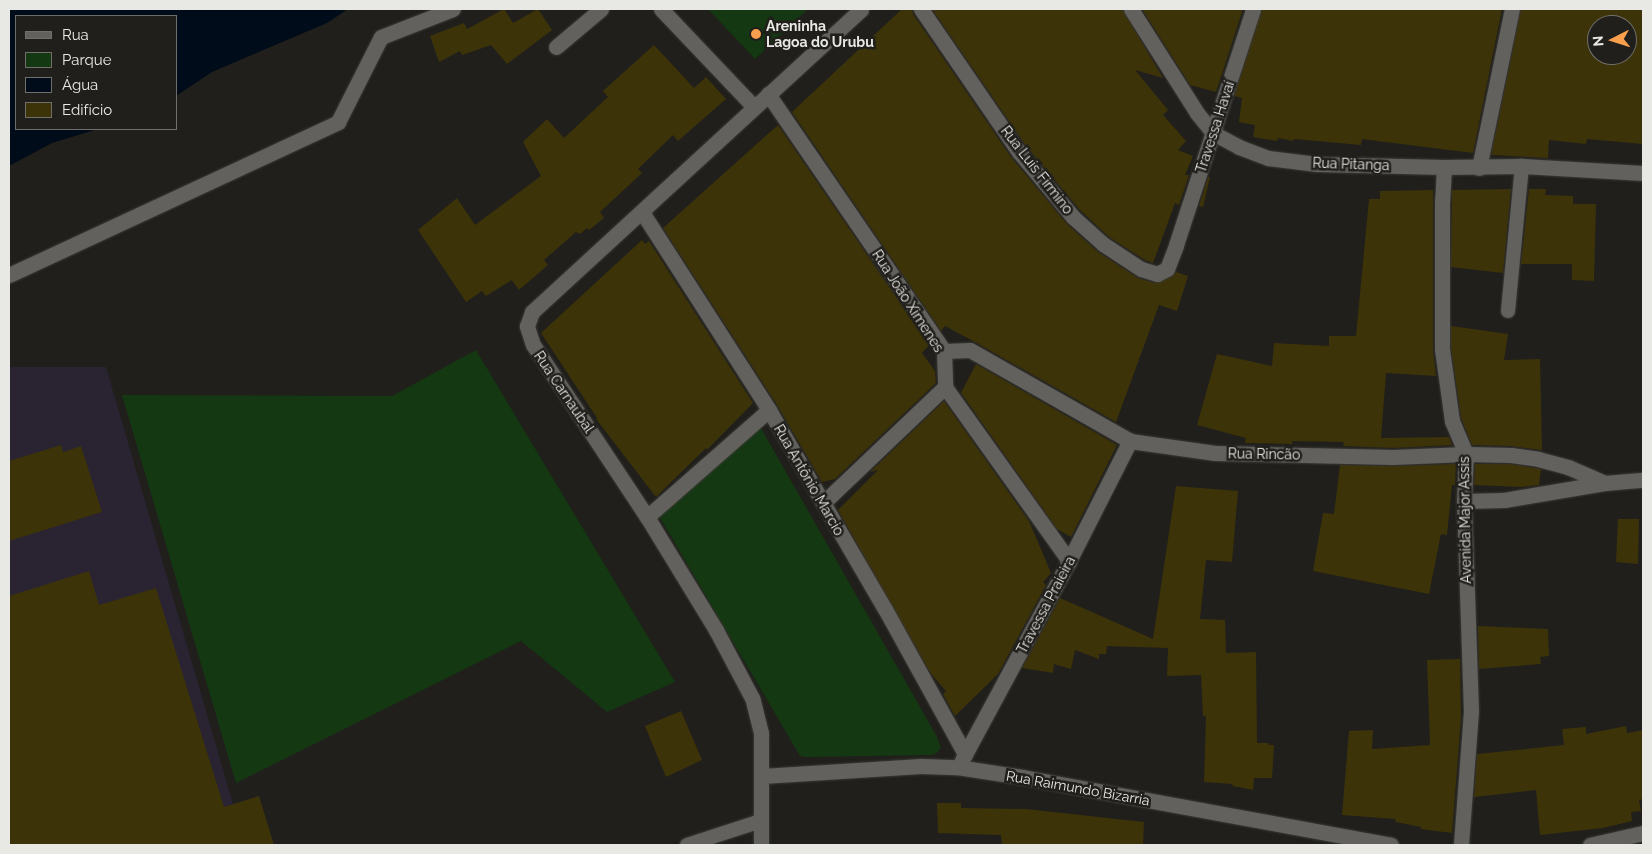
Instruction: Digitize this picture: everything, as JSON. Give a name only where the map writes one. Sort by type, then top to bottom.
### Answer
[{"type":"street","points":[[9,275],[338,122],[381,37],[453,9]]},
{"type":"street","points":[[556,47],[601,9]]},
{"type":"street","points":[[661,9],[753,106]]},
{"type":"street","name":"Rua Carnaubal","points":[[761,845],[761,733],[752,698],[716,630],[647,518],[533,346],[527,326],[532,312],[642,212],[753,106],[861,9]]},
{"type":"street","name":"Rua Luís Firmino","points":[[922,9],[1019,152],[1073,217],[1103,244],[1141,269],[1157,274],[1167,268],[1176,245]]},
{"type":"street","name":"Rua Pitanga","points":[[1131,9],[1197,113],[1213,133],[1238,148],[1268,158],[1317,164],[1479,168],[1522,166],[1643,173]]},
{"type":"street","name":"Travessa Havaí","points":[[1176,245],[1253,9]]},
{"type":"street","points":[[1479,168],[1512,9]]},
{"type":"street","name":"Rua João Ximenes","points":[[768,94],[944,351],[945,387]]},
{"type":"street","name":"Avenida Major Assis","points":[[1444,167],[1442,201],[1442,349],[1452,421],[1466,454],[1464,501],[1471,711],[1461,845]]},
{"type":"street","name":"Rua Antônio Marcio","points":[[642,212],[769,410],[885,609],[961,761]]},
{"type":"street","name":"Rua Rincão","points":[[944,351],[970,350],[1130,441],[1215,453],[1393,457],[1466,454],[1511,455],[1538,459],[1568,467],[1605,483]]},
{"type":"street","points":[[823,504],[945,387],[1069,561]]},
{"type":"street","points":[[647,518],[769,410]]},
{"type":"street","name":"Travessa Praieira","points":[[961,761],[1069,561],[1130,441]]},
{"type":"street","name":"Rua Rincão","points":[[1464,501],[1504,500],[1605,483],[1643,480]]},
{"type":"street","name":"Rua Raimundo Bizarria","points":[[762,776],[921,766],[961,761],[1022,777],[1391,845]]},
{"type":"street","points":[[1590,845],[1643,833]]},
{"type":"lane","points":[[1508,311],[1522,166]]},
{"type":"lane","points":[[687,845],[761,821]]},
{"type":"shaded area","points":[[9,367],[106,367],[245,845],[9,845]]},
{"type":"green space","name":"Areninha Lagoa do Urubu","points":[[708,9],[808,9],[755,59]]},
{"type":"green space","points":[[476,350],[675,682],[607,712],[521,641],[236,783],[122,395],[392,396]]},
{"type":"green space","points":[[758,423],[936,735],[941,747],[937,753],[932,755],[800,756],[659,516]]},
{"type":"water","points":[[9,9],[348,9],[327,23],[212,72],[178,95],[178,15],[15,15],[15,130],[95,130],[52,143],[9,166]]},
{"type":"building","points":[[504,9],[513,23],[538,9],[552,30],[507,64],[491,45],[462,55],[460,51],[439,62],[430,36],[464,23],[467,29]]},
{"type":"building","points":[[902,9],[912,9],[913,14],[1011,157],[1067,224],[1098,252],[1138,278],[1155,283],[1171,277],[1176,272],[1188,276],[1177,311],[1159,305],[1116,422],[945,326],[941,331],[792,112]]},
{"type":"building","points":[[932,9],[1122,9],[1163,78],[1135,70],[1168,110],[1163,115],[1186,141],[1178,150],[1193,156],[1185,175],[1189,175],[1179,205],[1175,203],[1153,263],[1109,237],[1080,210],[1026,146]]},
{"type":"building","points":[[1142,9],[1243,9],[1216,92],[1190,85]]},
{"type":"building","points":[[1262,9],[1502,9],[1473,153],[1362,139],[1361,145],[1294,139],[1293,141],[1278,138],[1277,141],[1253,137],[1255,125],[1239,122],[1242,98],[1234,96]]},
{"type":"building","points":[[1521,9],[1643,9],[1643,144],[1587,139],[1586,144],[1549,140],[1548,158],[1491,155]]},
{"type":"building","points":[[654,45],[694,88],[706,77],[726,99],[678,141],[673,135],[638,169],[642,173],[600,212],[604,218],[589,230],[587,228],[580,234],[576,232],[544,260],[548,265],[519,290],[512,280],[486,296],[482,291],[466,302],[418,230],[457,198],[475,225],[541,176],[523,142],[547,119],[564,138],[608,97],[603,91]]},
{"type":"building","points":[[778,125],[929,345],[922,353],[935,371],[936,383],[835,479],[822,482],[777,405],[663,228]]},
{"type":"building","points":[[1208,177],[1210,177],[1203,207],[1199,206]]},
{"type":"building","points":[[1511,189],[1503,273],[1451,267],[1452,190]]},
{"type":"building","points":[[1529,189],[1546,189],[1545,195],[1573,196],[1573,204],[1596,204],[1594,281],[1572,280],[1572,264],[1521,264]]},
{"type":"building","points":[[1433,190],[1433,349],[1436,376],[1386,373],[1381,438],[1449,437],[1452,445],[1393,448],[1343,446],[1344,442],[1292,441],[1292,444],[1245,443],[1246,438],[1197,425],[1217,354],[1272,366],[1274,343],[1329,346],[1329,336],[1356,336],[1369,199],[1380,199],[1380,191]]},
{"type":"building","points":[[642,240],[645,244],[649,241],[753,403],[707,450],[706,448],[656,497],[596,419],[541,333]]},
{"type":"building","points":[[1451,326],[1508,334],[1504,360],[1540,359],[1542,450],[1511,446],[1472,445],[1461,418],[1451,348]]},
{"type":"building","points":[[976,364],[1117,445],[1071,537],[1057,529],[961,393]]},
{"type":"building","points":[[944,401],[1029,521],[1051,573],[1043,582],[1046,585],[998,674],[955,716],[943,694],[946,691],[931,674],[838,510],[878,470],[870,472]]},
{"type":"building","points":[[61,445],[63,452],[81,446],[102,512],[9,541],[9,461]]},
{"type":"building","points":[[1456,464],[1455,485],[1452,485],[1447,535],[1441,534],[1429,594],[1313,571],[1323,513],[1334,514],[1340,465]]},
{"type":"building","points":[[1475,464],[1510,464],[1541,469],[1539,485],[1522,487],[1474,485]]},
{"type":"building","points":[[1176,486],[1238,491],[1232,562],[1206,560],[1200,619],[1225,620],[1226,653],[1256,652],[1257,743],[1274,745],[1272,778],[1254,778],[1253,790],[1233,786],[1232,784],[1204,782],[1206,716],[1203,716],[1201,675],[1167,676],[1168,648],[1107,646],[1106,654],[1099,654],[1099,659],[1075,650],[1071,669],[1054,664],[1053,673],[1022,668],[1060,598],[1153,639]]},
{"type":"building","points":[[1618,519],[1639,519],[1638,564],[1616,562]]},
{"type":"building","points":[[89,571],[99,605],[156,588],[224,807],[259,796],[274,845],[9,845],[9,596]]},
{"type":"building","points":[[1478,626],[1548,629],[1549,656],[1540,657],[1541,664],[1479,669]]},
{"type":"building","points":[[1460,659],[1461,718],[1452,833],[1421,829],[1421,827],[1396,822],[1395,819],[1342,815],[1349,731],[1373,730],[1372,749],[1430,745],[1427,660]]},
{"type":"building","points":[[681,711],[702,760],[666,777],[645,726]]},
{"type":"building","points":[[1626,726],[1627,733],[1643,730],[1643,799],[1639,800],[1641,811],[1631,812],[1632,821],[1603,828],[1540,835],[1536,790],[1474,797],[1477,754],[1564,745],[1562,729],[1586,727],[1586,734]]},
{"type":"building","points":[[937,803],[961,803],[961,808],[1026,809],[1144,822],[1143,845],[1002,845],[1001,835],[938,833]]},
{"type":"place","name":"Areninha Lagoa do Urubu","points":[[756,34]]}]
